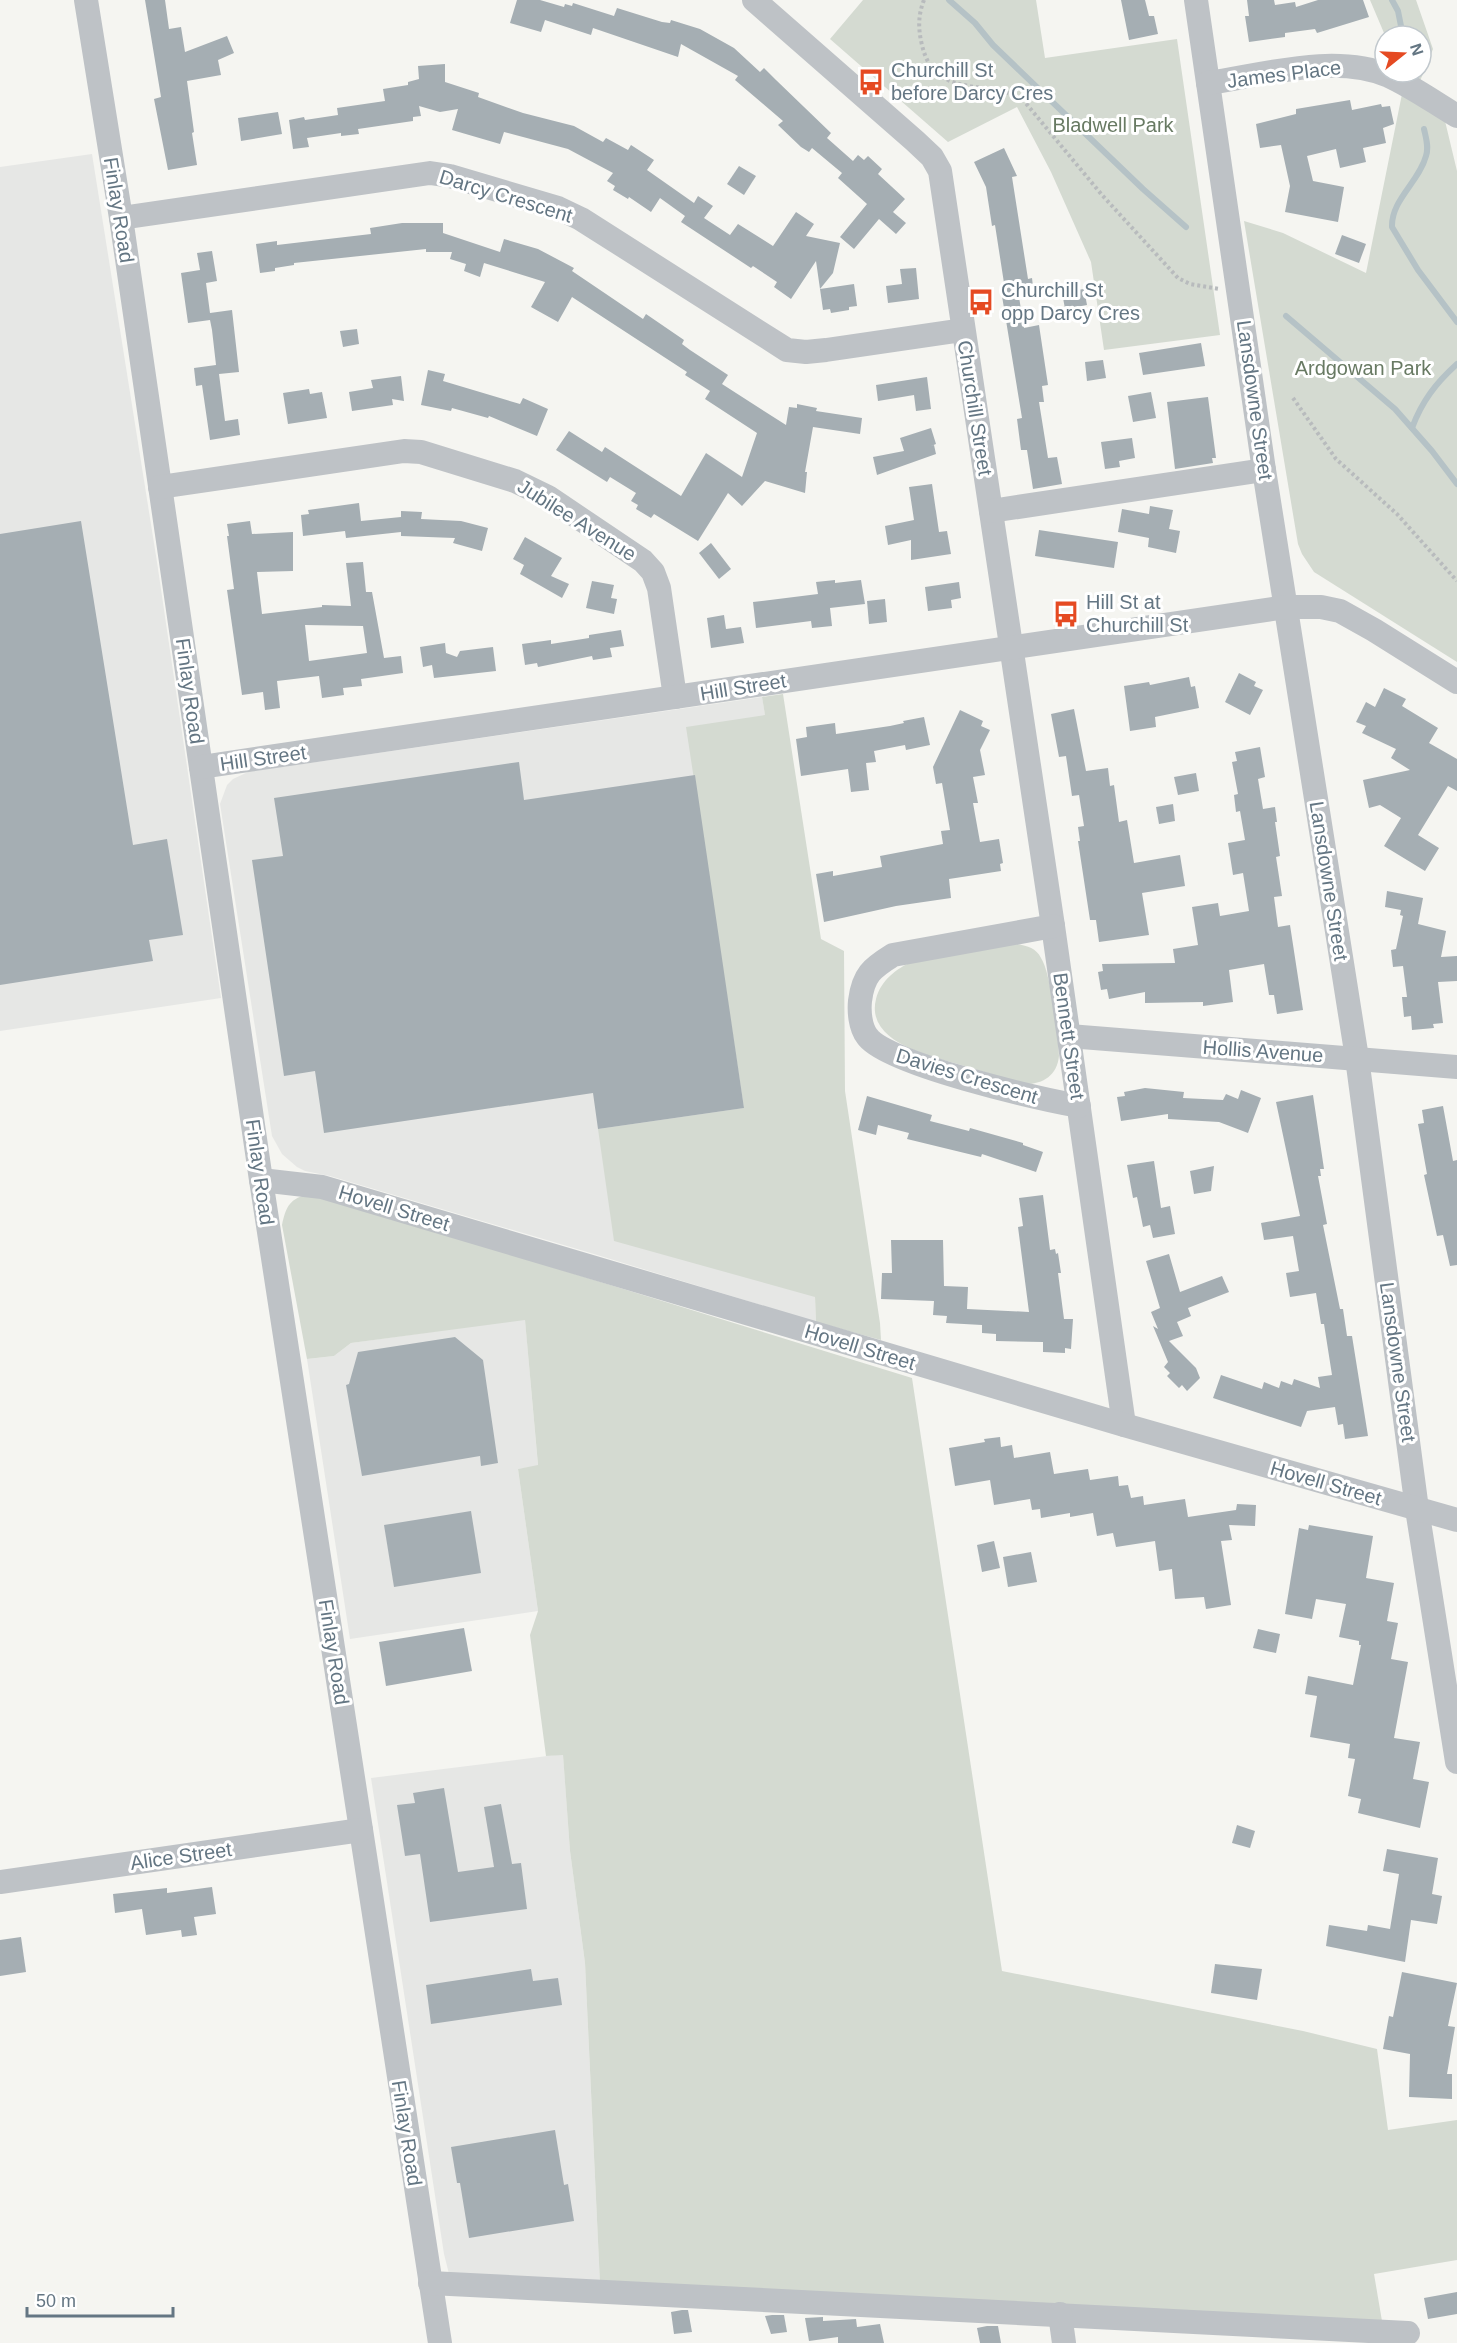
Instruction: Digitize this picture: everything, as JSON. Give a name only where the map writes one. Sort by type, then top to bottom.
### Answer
[{"type":"street","name":"Finlay Road","points":[[86,0],[121,218],[261,1180],[440,2343]]},
{"type":"street","name":"Churchill Street","points":[[754,0],[932,157],[940,171],[1010,647]]},
{"type":"street","name":"Lansdowne Street","points":[[1196,0],[1264,470],[1357,1058],[1417,1509],[1457,1762]]},
{"type":"street","name":"James Place","points":[[1208,83],[1314,67],[1349,66],[1388,76],[1457,116]]},
{"type":"street","name":"Darcy Crescent","points":[[121,218],[430,173],[450,176],[558,208],[581,219],[787,350],[807,352],[826,350],[963,330]]},
{"type":"street","name":"Jubilee Avenue","points":[[160,487],[404,451],[420,452],[515,481],[548,497],[643,561],[653,572],[663,606],[675,697]]},
{"type":"street","points":[[991,511],[1264,470]]},
{"type":"street","name":"Hill Street","points":[[201,766],[1286,607],[1321,607],[1340,612],[1367,626],[1457,682]]},
{"type":"street","name":"Bennett Street","points":[[1010,647],[1053,926],[1124,1425]]},
{"type":"street","name":"Davies Crescent","points":[[1053,926],[893,955],[871,969],[862,989],[859,1012],[867,1036],[881,1049],[916,1063],[1022,1095],[1079,1106]]},
{"type":"street","name":"Hollis Avenue","points":[[1069,1036],[1457,1067]]},
{"type":"street","name":"Hovell Street","points":[[261,1180],[322,1187],[1124,1425],[1457,1520]]},
{"type":"street","name":"Alice Street","points":[[0,1882],[361,1830]]},
{"type":"street","points":[[430,2283],[1408,2333]]},
{"type":"street","points":[[1059,2314],[1064,2343]]},
{"type":"path","points":[[924,0],[919,22],[920,36],[929,63],[938,73],[959,85],[1015,95],[1034,112],[1102,195],[1178,278],[1205,288],[1239,289]]},
{"type":"path","points":[[1293,398],[1336,459],[1397,513],[1457,581]]},
{"type":"shaded area","points":[[92,154],[157,562],[221,998],[0,1031],[0,167]]},
{"type":"shaded area","points":[[762,697],[801,918],[816,1322],[594,1254],[330,1176],[305,1171],[282,1154],[272,1136],[220,804],[227,785],[233,779],[248,772]]},
{"type":"shaded area","points":[[525,1319],[538,1466],[518,1469],[538,1611],[350,1639],[307,1359],[334,1356],[351,1343]]},
{"type":"shaded area","points":[[563,1754],[570,1851],[585,1963],[600,2284],[449,2274],[444,2254],[371,1778]]},
{"type":"green space","name":"Bladwell Park","points":[[863,0],[1036,0],[1045,58],[1177,39],[1220,335],[1104,350],[1091,262],[1051,172],[1017,107],[948,142],[830,39]]},
{"type":"green space","points":[[1370,0],[1416,0],[1424,24],[1380,24]]},
{"type":"green space","name":"Ardgowan Park","points":[[1402,94],[1445,121],[1457,171],[1457,662],[1314,572],[1302,554],[1298,544],[1244,221],[1283,233],[1366,273]]},
{"type":"green space","points":[[783,694],[821,939],[844,951],[845,1091],[881,1340],[816,1322],[815,1297],[614,1241],[598,1129],[744,1108],[686,727],[765,715],[762,697]]},
{"type":"green space","points":[[1017,944],[1037,952],[1045,966],[1051,990],[1059,1056],[1055,1069],[1047,1078],[1036,1083],[1023,1084],[934,1057],[903,1045],[890,1037],[881,1027],[875,1014],[878,992],[885,981],[901,968],[913,961]]},
{"type":"green space","points":[[310,1194],[912,1378],[1002,1971],[1303,2031],[1377,2049],[1388,2130],[1457,2120],[1457,2260],[1374,2274],[1382,2321],[600,2284],[585,1963],[570,1851],[563,1755],[546,1756],[530,1635],[538,1611],[518,1469],[538,1465],[525,1320],[351,1343],[334,1356],[307,1359],[282,1225],[290,1204]]},
{"type":"building","points":[[145,0],[165,0],[169,29],[181,27],[185,52],[227,36],[234,53],[218,60],[221,75],[187,81],[197,165],[168,170],[154,99],[161,97]]},
{"type":"building","points":[[517,0],[540,0],[564,7],[565,4],[572,6],[573,3],[614,16],[617,8],[662,22],[670,23],[671,20],[700,29],[734,48],[760,72],[764,68],[831,133],[827,138],[853,161],[858,155],[864,160],[868,156],[882,169],[878,174],[905,199],[893,212],[906,223],[896,234],[879,219],[854,249],[840,237],[867,204],[838,178],[842,173],[812,148],[809,152],[801,147],[778,125],[783,121],[735,80],[738,76],[681,44],[678,57],[593,28],[591,35],[545,20],[541,32],[510,23]]},
{"type":"building","points":[[1121,0],[1145,0],[1149,16],[1154,16],[1158,34],[1129,40]]},
{"type":"building","points":[[1247,0],[1274,0],[1275,5],[1295,2],[1296,7],[1318,0],[1363,0],[1369,17],[1317,33],[1315,29],[1285,33],[1285,37],[1249,42],[1245,16],[1249,16]]},
{"type":"building","points":[[445,64],[445,82],[479,93],[478,97],[523,113],[574,126],[603,142],[606,138],[628,150],[631,145],[654,160],[647,170],[694,203],[698,196],[713,206],[704,218],[730,235],[738,224],[773,246],[796,212],[814,224],[806,236],[840,243],[833,273],[820,289],[816,261],[791,299],[774,287],[777,282],[753,266],[751,268],[681,222],[685,216],[660,198],[651,212],[629,197],[628,199],[613,190],[615,186],[607,181],[613,173],[568,149],[504,132],[500,144],[452,130],[458,109],[440,112],[419,106],[421,116],[413,117],[413,121],[358,129],[359,134],[341,136],[341,133],[307,138],[309,147],[293,149],[289,120],[338,115],[337,108],[385,101],[383,89],[408,85],[408,82],[419,79],[418,66]]},
{"type":"building","points":[[1350,100],[1352,110],[1381,104],[1382,107],[1390,106],[1394,124],[1383,128],[1386,143],[1363,148],[1366,162],[1340,168],[1336,149],[1307,156],[1313,181],[1344,187],[1338,222],[1285,212],[1290,186],[1281,145],[1260,148],[1256,124],[1296,114],[1296,109]]},
{"type":"building","points":[[278,112],[282,134],[241,141],[238,118]]},
{"type":"building","points":[[1004,148],[1017,176],[1012,177],[1028,279],[1032,278],[1034,295],[1019,297],[1024,328],[1039,325],[1048,385],[1042,386],[1044,402],[1039,402],[1048,458],[1057,457],[1062,484],[1033,489],[1027,450],[1021,450],[1017,419],[1022,418],[1001,290],[1003,289],[1002,283],[1004,283],[995,225],[992,226],[986,187],[974,162]]},
{"type":"building","points":[[739,166],[756,176],[744,195],[727,184]]},
{"type":"building","points":[[402,223],[443,223],[443,233],[500,252],[504,239],[538,249],[574,268],[572,271],[643,319],[646,314],[684,340],[682,344],[728,375],[722,384],[786,425],[789,407],[797,408],[797,404],[817,408],[816,411],[862,418],[860,434],[813,427],[805,472],[807,472],[805,493],[765,481],[742,506],[728,493],[698,541],[654,514],[651,518],[636,509],[638,505],[631,501],[636,493],[610,477],[607,482],[556,450],[569,431],[602,452],[605,447],[681,496],[706,453],[742,477],[757,433],[705,399],[710,391],[685,375],[687,372],[572,297],[558,322],[531,307],[545,282],[484,263],[480,277],[464,271],[466,264],[450,259],[452,252],[426,252],[426,249],[294,263],[294,265],[275,268],[275,271],[260,273],[256,244],[277,241],[277,245],[371,234],[370,228]]},
{"type":"building","points":[[1342,235],[1366,244],[1359,263],[1335,254]]},
{"type":"building","points":[[212,251],[217,281],[206,283],[210,313],[232,310],[239,372],[219,374],[225,421],[238,419],[240,435],[210,440],[202,385],[196,386],[194,368],[216,365],[212,330],[210,320],[188,323],[181,273],[200,270],[197,253]]},
{"type":"building","points":[[916,268],[919,299],[888,303],[886,286],[902,284],[900,269]]},
{"type":"building","points":[[854,284],[857,306],[831,313],[830,309],[823,310],[820,289]]},
{"type":"building","points":[[1084,289],[1087,305],[1065,309],[1062,292]]},
{"type":"building","points":[[357,329],[359,344],[343,347],[340,331]]},
{"type":"building","points":[[1201,343],[1205,366],[1143,375],[1139,353]]},
{"type":"building","points":[[1103,360],[1106,378],[1087,381],[1085,362]]},
{"type":"building","points":[[428,370],[445,374],[443,381],[520,404],[523,398],[548,409],[537,436],[489,416],[488,418],[452,408],[451,411],[421,405]]},
{"type":"building","points":[[401,376],[404,401],[392,399],[393,405],[352,411],[349,392],[373,388],[371,380]]},
{"type":"building","points":[[927,377],[931,409],[916,411],[914,395],[878,401],[876,385]]},
{"type":"building","points":[[309,389],[310,394],[322,392],[327,418],[288,424],[283,393]]},
{"type":"building","points":[[1151,392],[1156,418],[1133,422],[1128,396]]},
{"type":"building","points":[[1208,397],[1216,458],[1212,458],[1213,463],[1175,469],[1167,402]]},
{"type":"building","points":[[931,428],[936,444],[931,446],[934,445],[936,454],[877,475],[873,457],[904,451],[900,438]]},
{"type":"building","points":[[1132,438],[1135,458],[1119,461],[1120,467],[1105,469],[1101,442]]},
{"type":"building","points":[[932,484],[939,532],[947,531],[951,554],[911,560],[911,540],[888,545],[885,526],[914,520],[909,487]]},
{"type":"building","points":[[359,503],[361,521],[401,517],[401,511],[422,512],[421,519],[461,521],[488,528],[482,551],[453,543],[455,538],[401,536],[401,532],[346,538],[345,531],[303,536],[301,515],[309,514],[308,510]]},
{"type":"building","points":[[1150,506],[1173,510],[1169,529],[1180,531],[1176,553],[1148,547],[1149,538],[1118,532],[1122,509],[1149,514]]},
{"type":"building","points":[[81,521],[133,845],[167,839],[183,935],[149,940],[153,961],[0,985],[0,534]]},
{"type":"building","points":[[250,521],[252,534],[293,532],[293,571],[257,572],[262,614],[322,607],[322,605],[351,606],[346,563],[363,562],[366,592],[372,592],[384,658],[401,656],[403,673],[361,679],[362,686],[343,688],[344,695],[322,698],[319,676],[277,681],[280,708],[265,710],[263,692],[242,695],[227,590],[234,589],[227,524]],"holes":[[[305,625],[363,626],[367,653],[309,661]]]},
{"type":"building","points":[[1039,530],[1118,542],[1114,568],[1035,556]]},
{"type":"building","points":[[525,537],[562,558],[551,576],[569,584],[562,598],[520,574],[524,565],[513,559]]},
{"type":"building","points":[[711,543],[731,569],[719,579],[699,553]]},
{"type":"building","points":[[835,580],[835,583],[861,580],[865,604],[830,608],[832,626],[812,628],[811,621],[756,628],[753,602],[818,594],[816,582]]},
{"type":"building","points":[[592,581],[614,585],[611,598],[617,599],[614,614],[586,608]]},
{"type":"building","points":[[959,582],[961,598],[951,600],[952,608],[928,611],[925,587]]},
{"type":"building","points":[[885,599],[887,622],[869,624],[867,601]]},
{"type":"building","points":[[724,615],[726,629],[741,627],[744,643],[711,648],[707,618]]},
{"type":"building","points":[[621,630],[624,646],[610,648],[612,657],[593,660],[592,656],[538,667],[537,663],[525,665],[522,644],[551,640],[551,644]]},
{"type":"building","points":[[445,643],[446,653],[457,657],[460,651],[493,647],[496,671],[434,678],[432,665],[423,667],[420,647]]},
{"type":"building","points":[[1239,673],[1256,682],[1254,686],[1263,690],[1250,715],[1225,702]]},
{"type":"building","points":[[1189,677],[1191,687],[1195,686],[1199,708],[1155,717],[1156,727],[1130,731],[1124,686],[1149,682],[1150,685]]},
{"type":"building","points":[[1384,688],[1406,699],[1402,706],[1438,728],[1429,743],[1457,759],[1457,791],[1448,786],[1418,835],[1439,848],[1425,871],[1384,846],[1401,818],[1380,805],[1369,808],[1363,780],[1410,770],[1391,758],[1396,749],[1362,733],[1366,726],[1356,722],[1366,702],[1375,707]]},
{"type":"building","points":[[1074,709],[1086,771],[1108,768],[1110,786],[1114,785],[1119,822],[1127,820],[1134,863],[1180,855],[1185,886],[1142,893],[1149,935],[1099,942],[1096,920],[1090,920],[1078,841],[1080,841],[1078,827],[1084,826],[1079,795],[1072,796],[1066,756],[1059,757],[1051,714]]},
{"type":"building","points":[[960,710],[983,721],[981,726],[990,730],[980,750],[985,775],[973,777],[978,803],[973,803],[980,842],[999,839],[1003,863],[1000,864],[1001,871],[949,879],[951,898],[896,906],[824,922],[816,874],[833,871],[833,876],[882,867],[880,856],[943,844],[941,831],[950,830],[942,783],[936,784],[933,767]]},
{"type":"building","points":[[924,717],[930,745],[906,750],[905,745],[874,751],[876,762],[866,763],[869,790],[851,792],[848,769],[801,776],[796,739],[807,737],[806,727],[835,723],[836,734],[890,726]]},
{"type":"building","points":[[1260,747],[1265,777],[1258,779],[1263,809],[1275,807],[1277,822],[1275,822],[1280,856],[1276,857],[1282,896],[1274,897],[1278,927],[1290,925],[1303,1010],[1277,1014],[1274,995],[1269,995],[1264,964],[1229,970],[1233,1002],[1203,1006],[1203,1002],[1145,1003],[1145,992],[1109,999],[1107,989],[1101,990],[1098,972],[1103,971],[1102,964],[1175,963],[1173,949],[1198,945],[1192,907],[1218,903],[1220,916],[1249,911],[1243,873],[1233,875],[1228,843],[1245,840],[1240,811],[1236,812],[1234,795],[1238,794],[1232,762],[1237,761],[1235,752]]},
{"type":"building","points":[[519,762],[524,800],[695,775],[744,1108],[598,1129],[593,1093],[324,1133],[315,1071],[284,1076],[252,860],[283,856],[274,798]]},
{"type":"building","points":[[1196,773],[1199,791],[1178,795],[1174,777]]},
{"type":"building","points":[[1173,804],[1175,821],[1159,824],[1156,807]]},
{"type":"building","points":[[1387,891],[1423,898],[1418,924],[1446,931],[1441,957],[1457,956],[1457,981],[1438,982],[1443,1023],[1433,1024],[1434,1028],[1412,1030],[1411,1016],[1404,1017],[1402,997],[1407,997],[1403,966],[1393,967],[1391,950],[1396,949],[1403,916],[1400,915],[1401,910],[1385,907]]},
{"type":"building","points":[[1145,1088],[1184,1092],[1183,1098],[1223,1100],[1226,1094],[1238,1099],[1241,1090],[1261,1098],[1248,1133],[1219,1122],[1168,1119],[1168,1114],[1121,1121],[1117,1097],[1125,1096],[1124,1092]]},
{"type":"building","points":[[1313,1095],[1324,1169],[1320,1169],[1321,1176],[1318,1176],[1327,1224],[1323,1225],[1347,1336],[1352,1336],[1368,1436],[1345,1439],[1343,1424],[1338,1425],[1335,1407],[1307,1411],[1301,1427],[1213,1398],[1221,1375],[1262,1389],[1264,1382],[1279,1388],[1281,1381],[1292,1385],[1294,1379],[1320,1388],[1318,1377],[1332,1375],[1324,1324],[1321,1324],[1316,1293],[1290,1297],[1286,1273],[1299,1271],[1293,1236],[1264,1240],[1261,1223],[1300,1216],[1276,1102]]},
{"type":"building","points":[[867,1096],[932,1115],[930,1121],[969,1131],[970,1128],[1023,1143],[1023,1145],[1043,1152],[1036,1172],[982,1154],[981,1157],[907,1139],[909,1133],[878,1125],[876,1135],[858,1130]]},
{"type":"building","points":[[1443,1106],[1453,1161],[1457,1160],[1457,1265],[1450,1266],[1443,1235],[1437,1236],[1424,1175],[1427,1174],[1418,1124],[1424,1123],[1422,1110]]},
{"type":"building","points":[[1154,1161],[1161,1208],[1170,1206],[1175,1234],[1153,1238],[1150,1225],[1143,1227],[1137,1197],[1133,1198],[1127,1165]]},
{"type":"building","points":[[1214,1166],[1211,1191],[1194,1194],[1190,1171]]},
{"type":"building","points":[[1043,1195],[1050,1250],[1055,1249],[1056,1254],[1058,1253],[1061,1273],[1058,1273],[1064,1319],[1073,1319],[1071,1349],[1065,1348],[1065,1353],[1043,1352],[1043,1342],[996,1341],[996,1334],[982,1333],[982,1325],[946,1323],[947,1316],[933,1315],[934,1301],[881,1299],[882,1273],[892,1273],[891,1240],[943,1240],[944,1286],[968,1287],[967,1309],[1029,1312],[1018,1227],[1023,1226],[1019,1198]]},
{"type":"building","points":[[1169,1254],[1180,1292],[1222,1276],[1229,1292],[1188,1308],[1191,1316],[1177,1322],[1183,1336],[1169,1341],[1196,1368],[1200,1378],[1187,1391],[1182,1385],[1179,1388],[1167,1376],[1170,1373],[1164,1367],[1168,1362],[1153,1326],[1158,1329],[1151,1312],[1160,1308],[1146,1261]]},
{"type":"building","points":[[455,1337],[483,1360],[498,1463],[481,1466],[480,1456],[362,1476],[346,1385],[349,1384],[358,1352]]},
{"type":"building","points":[[1000,1437],[1001,1447],[1012,1445],[1014,1458],[1050,1452],[1054,1474],[1088,1469],[1090,1480],[1118,1476],[1119,1486],[1128,1485],[1131,1498],[1143,1496],[1144,1505],[1185,1499],[1188,1517],[1236,1510],[1237,1504],[1256,1505],[1255,1526],[1229,1525],[1232,1540],[1221,1541],[1231,1605],[1206,1609],[1204,1597],[1175,1599],[1172,1569],[1159,1571],[1155,1541],[1116,1547],[1113,1533],[1097,1536],[1093,1513],[1070,1517],[1070,1513],[1041,1518],[1040,1509],[1032,1510],[1030,1499],[994,1505],[990,1480],[955,1486],[949,1448]]},
{"type":"building","points":[[471,1511],[481,1573],[394,1587],[384,1525]]},
{"type":"building","points":[[1309,1525],[1373,1536],[1366,1578],[1394,1583],[1387,1621],[1398,1623],[1391,1659],[1408,1662],[1394,1738],[1420,1742],[1413,1779],[1429,1782],[1420,1828],[1358,1813],[1361,1799],[1348,1796],[1355,1759],[1348,1758],[1350,1744],[1310,1737],[1317,1696],[1305,1694],[1308,1676],[1353,1685],[1361,1645],[1359,1641],[1339,1637],[1346,1604],[1316,1599],[1312,1619],[1285,1614],[1299,1528],[1308,1530]]},
{"type":"building","points":[[994,1541],[1000,1568],[982,1572],[977,1545]]},
{"type":"building","points":[[1031,1552],[1037,1582],[1008,1587],[1003,1557]]},
{"type":"building","points":[[464,1628],[472,1671],[386,1686],[379,1642]]},
{"type":"building","points":[[1258,1629],[1280,1634],[1276,1653],[1253,1648]]},
{"type":"building","points":[[444,1788],[458,1872],[494,1867],[484,1807],[501,1804],[512,1864],[521,1863],[527,1909],[430,1922],[420,1854],[405,1856],[397,1805],[415,1803],[413,1793]]},
{"type":"building","points":[[1237,1825],[1255,1831],[1250,1848],[1232,1843]]},
{"type":"building","points":[[1387,1849],[1438,1858],[1432,1894],[1442,1896],[1437,1924],[1411,1920],[1405,1962],[1326,1946],[1329,1925],[1367,1931],[1368,1925],[1390,1929],[1399,1874],[1383,1871]]},
{"type":"building","points":[[212,1887],[216,1914],[194,1917],[197,1935],[182,1937],[181,1930],[146,1935],[142,1909],[115,1913],[113,1894],[167,1888],[167,1893]]},
{"type":"building","points":[[21,1937],[26,1972],[0,1976],[0,1940]]},
{"type":"building","points":[[1215,1964],[1262,1969],[1257,2000],[1211,1993]]},
{"type":"building","points":[[531,1969],[533,1981],[558,1978],[562,2005],[431,2024],[426,1985]]},
{"type":"building","points":[[1402,1972],[1457,1983],[1448,2026],[1455,2027],[1447,2074],[1452,2074],[1452,2099],[1409,2097],[1410,2054],[1383,2049],[1389,2016],[1393,2017]]},
{"type":"building","points":[[555,2130],[564,2185],[568,2184],[574,2221],[469,2238],[460,2183],[457,2183],[451,2147]]},
{"type":"building","points":[[1457,2292],[1457,2314],[1428,2319],[1424,2298]]},
{"type":"building","points":[[688,2310],[692,2332],[674,2334],[671,2312]]},
{"type":"building","points":[[784,2315],[787,2332],[771,2334],[765,2316]]},
{"type":"building","points":[[823,2317],[823,2321],[856,2319],[857,2327],[880,2324],[884,2343],[838,2343],[838,2337],[809,2341],[805,2318]]},
{"type":"building","points":[[998,2326],[1001,2343],[980,2343],[977,2328]]},
{"type":"waterway","points":[[949,0],[1143,189],[1186,227]]},
{"type":"waterway","points":[[1392,0],[1398,11],[1401,24]]},
{"type":"waterway","points":[[1424,129],[1426,156],[1418,174],[1396,208],[1392,227],[1418,270],[1457,322]]},
{"type":"waterway","points":[[1286,316],[1395,409],[1457,484]]},
{"type":"waterway","points":[[1412,428],[1430,393],[1457,364]]},
{"type":"place","name":"Churchill St before Darcy Cres","points":[[871,82]]},
{"type":"place","name":"Churchill St opp Darcy Cres","points":[[981,302]]},
{"type":"place","name":"Hill St at Churchill St","points":[[1066,614]]}]
